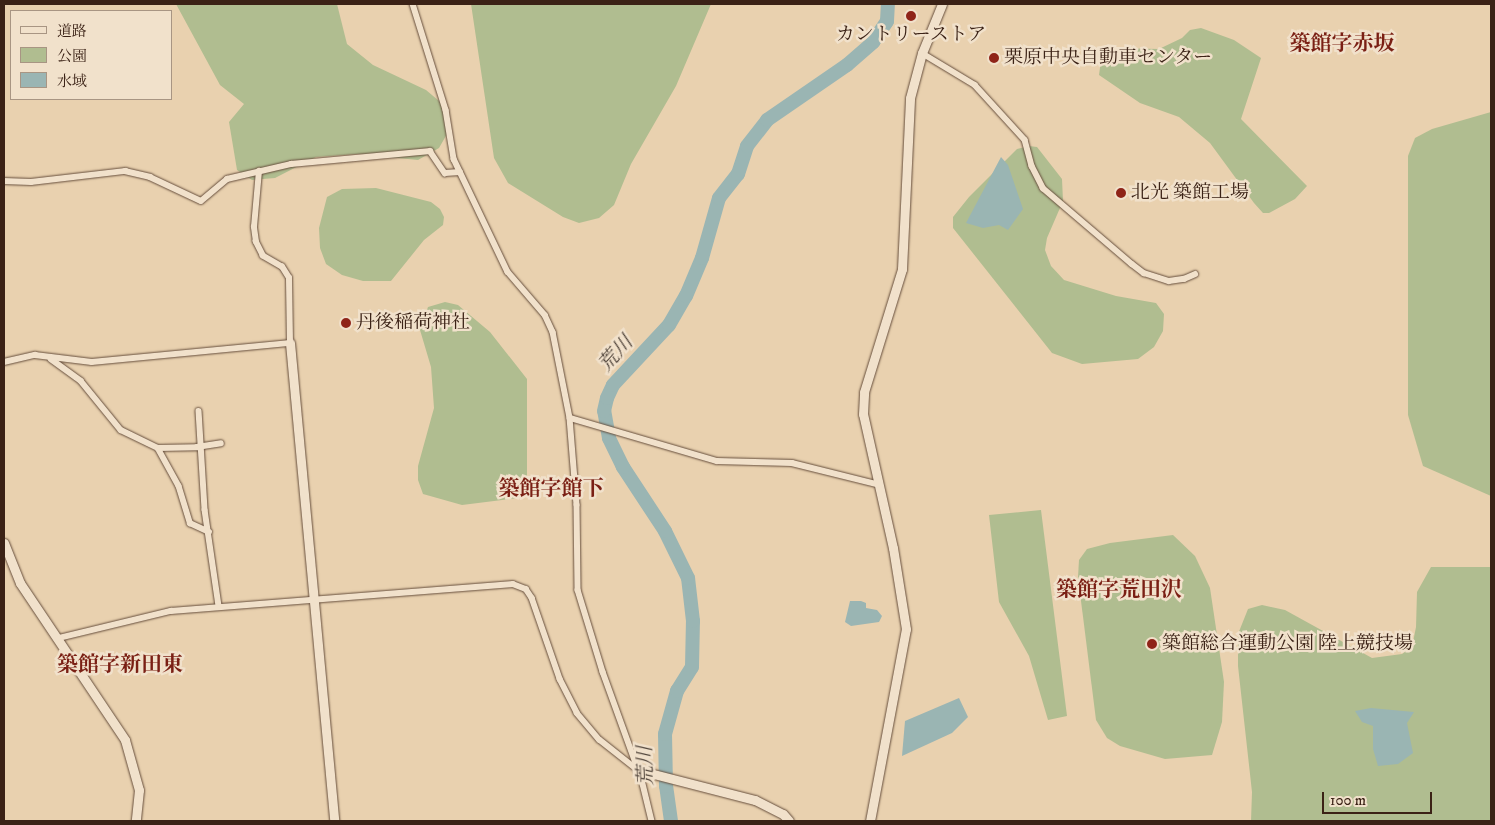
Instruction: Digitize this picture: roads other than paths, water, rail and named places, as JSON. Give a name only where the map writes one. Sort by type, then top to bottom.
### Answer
[{"type":"street","points":[[413,4],[446,110],[454,159],[508,272],[545,315],[553,332],[570,418],[577,505],[578,590],[638,770],[652,821]]},
{"type":"street","points":[[870,821],[906,629],[893,548],[876,484],[862,414],[864,392],[902,269],[910,98],[922,53],[942,4]]},
{"type":"street","points":[[922,53],[975,85],[1025,140],[1032,166],[1042,188],[1132,264],[1144,273],[1169,280],[1184,279],[1195,274]]},
{"type":"street","points":[[4,181],[32,182],[125,171],[150,177],[201,201],[227,180],[291,164],[430,151],[445,173],[460,172]]},
{"type":"street","points":[[259,171],[254,227],[256,242],[263,256],[282,267],[289,278],[290,343],[334,821]]},
{"type":"street","points":[[4,362],[35,355],[92,362],[290,343]]},
{"type":"street","points":[[49,358],[81,381],[120,430],[158,448],[221,443]]},
{"type":"street","points":[[200,411],[205,510],[210,532],[219,606]]},
{"type":"street","points":[[570,418],[602,429],[717,461],[792,464],[876,484]]},
{"type":"street","points":[[158,448],[179,486],[190,523],[210,532]]},
{"type":"street","points":[[4,543],[20,583],[60,638],[125,740],[139,790],[136,821]]},
{"type":"street","points":[[60,638],[145,616],[219,606],[513,584],[526,589],[577,713],[600,740],[638,770],[755,800],[783,814],[789,821]]},
{"type":"water","points":[[1001,157],[1008,165],[1023,209],[1008,230],[999,225],[983,228],[966,223]]},
{"type":"water","points":[[850,601],[861,601],[866,603],[866,608],[877,610],[882,616],[879,622],[851,626],[845,622]]},
{"type":"water","points":[[959,698],[968,717],[952,733],[902,756],[905,721]]},
{"type":"water","points":[[1371,708],[1414,712],[1407,723],[1413,753],[1398,764],[1378,766],[1373,749],[1373,726],[1362,722],[1355,711]]},
{"type":"waterway","name":"荒川","points":[[671,821],[666,786],[665,734],[677,691],[692,667],[693,621],[688,578],[665,531],[623,467],[609,438],[604,411],[607,398],[613,385],[669,325],[686,296],[702,258],[719,198],[738,174],[747,146],[767,120],[847,65],[873,42],[887,21],[888,4]]},
{"type":"place","name":"カントリーストア","points":[[911,16]]},
{"type":"place","name":"栗原中央自動車センター","points":[[994,58]]},
{"type":"place","name":"北光 築館工場","points":[[1121,193]]},
{"type":"place","name":"丹後稲荷神社","points":[[346,323]]},
{"type":"place","name":"築館総合運動公園 陸上競技場","points":[[1152,644]]},
{"type":"district","name":"築館字赤坂","points":[[1342,44]]},
{"type":"district","name":"築館字館下","points":[[551,489]]},
{"type":"district","name":"築館字荒田沢","points":[[1119,590]]},
{"type":"district","name":"築館字新田東","points":[[120,665]]}]
